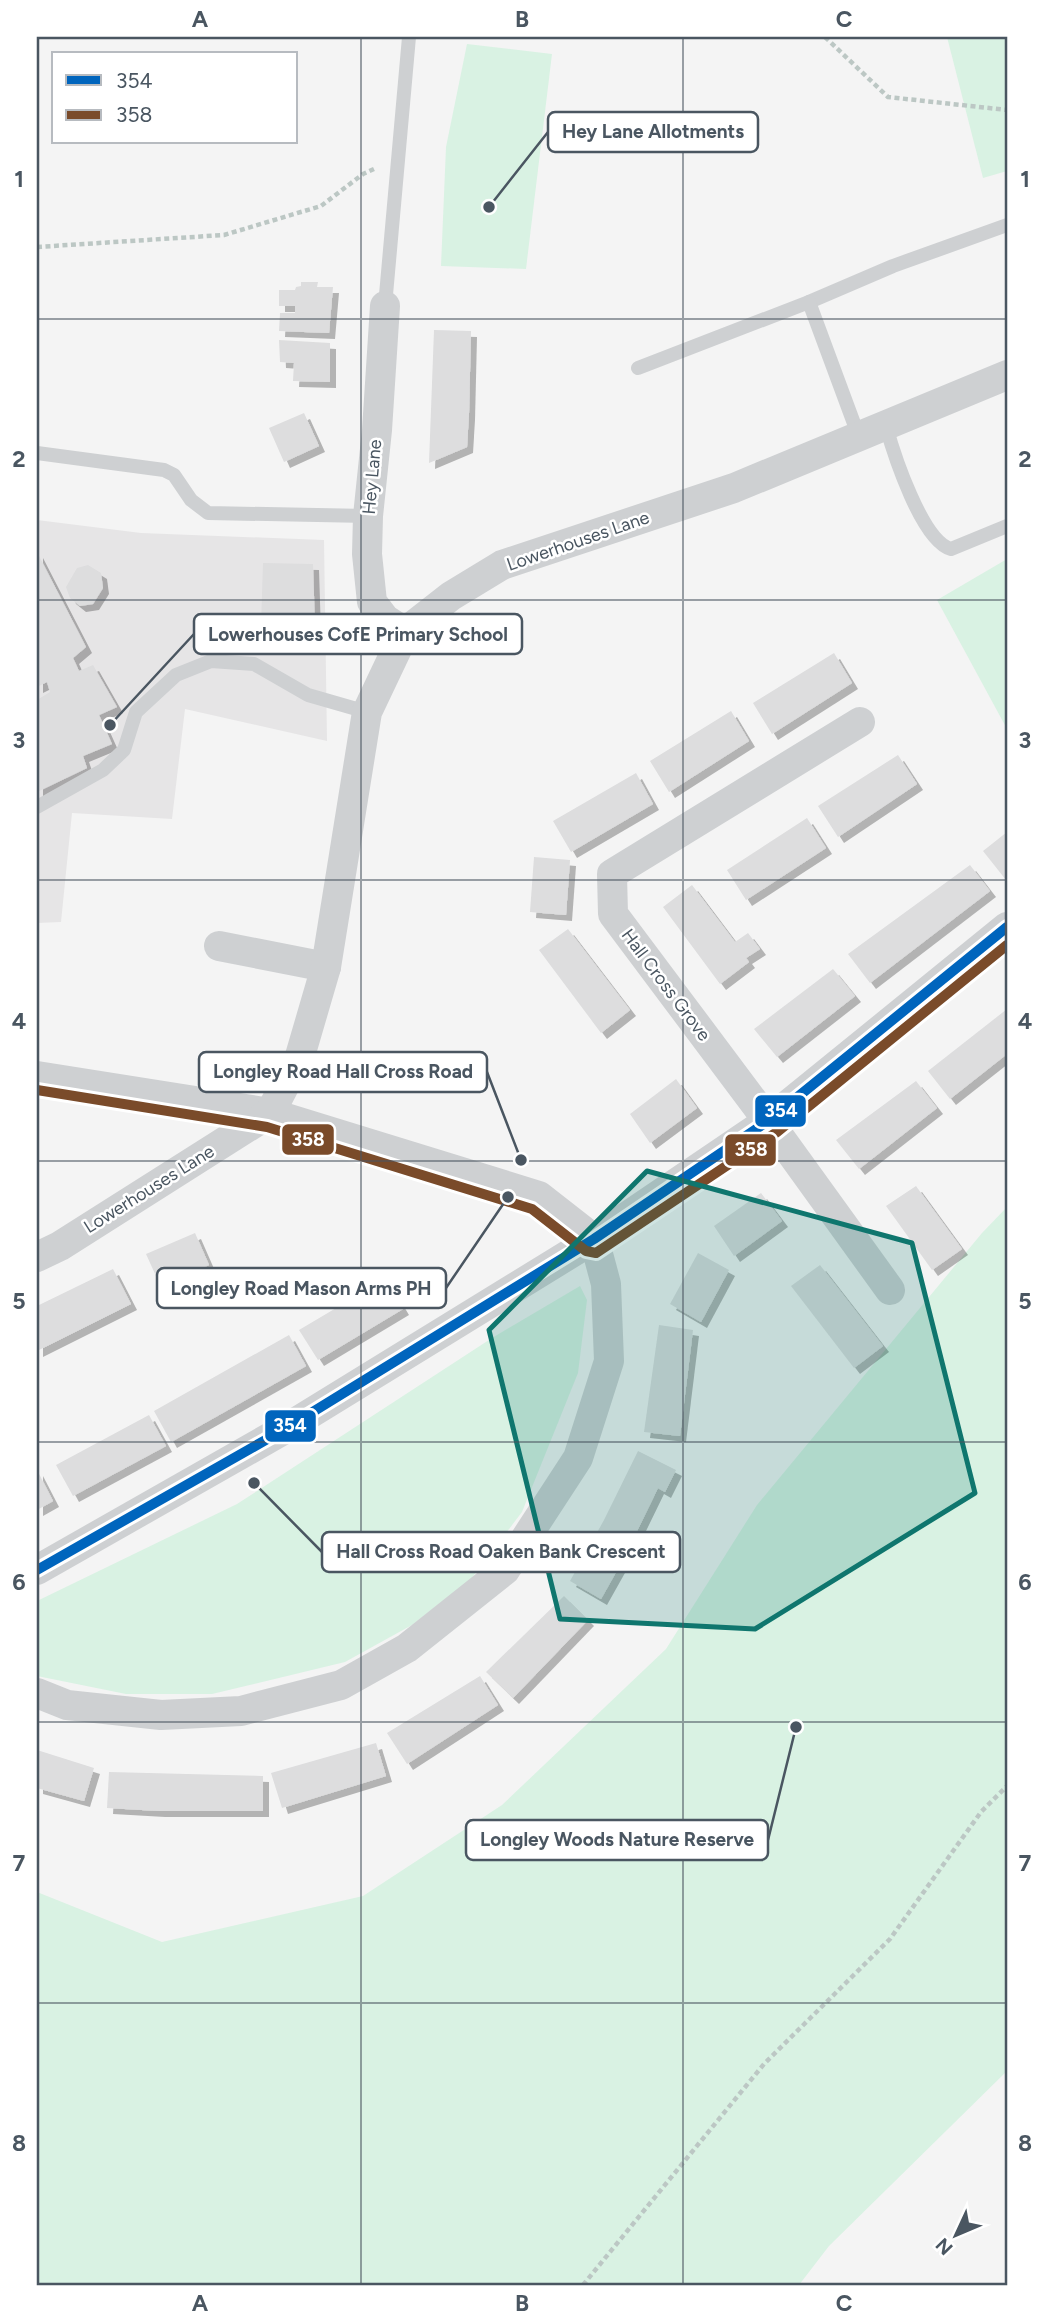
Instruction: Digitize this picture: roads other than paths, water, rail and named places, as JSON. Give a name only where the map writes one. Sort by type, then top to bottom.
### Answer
[{"type":"street","name":"Hey Lane","points":[[385,306],[367,554],[372,602],[385,619],[405,632]]},
{"type":"street","name":"Lowerhouses Lane","points":[[37,1257],[60,1246],[270,1113],[300,1056],[326,967],[367,712],[405,632],[452,596],[502,565],[734,488],[1007,375]]},
{"type":"street","name":"Hall Cross Grove","points":[[860,722],[612,874],[612,914],[768,1121],[890,1290]]},
{"type":"street","points":[[37,1570],[285,1429],[594,1239],[768,1121],[1007,927]]},
{"type":"street","points":[[219,946],[326,967]]},
{"type":"street","points":[[37,1076],[270,1113],[539,1196],[594,1239],[606,1284],[609,1361],[578,1458],[505,1570],[407,1648],[341,1685],[242,1712],[161,1715],[68,1705],[37,1693]]},
{"type":"lane","points":[[385,306],[409,37]]},
{"type":"lane","points":[[638,369],[894,266],[1007,225]]},
{"type":"lane","points":[[809,302],[873,432],[901,473],[930,534],[943,547],[951,550],[1007,526]]},
{"type":"lane","points":[[37,453],[164,470],[174,474],[191,500],[208,513],[368,516]]},
{"type":"lane","points":[[37,807],[103,770],[124,750],[136,712],[176,675],[211,661],[254,664],[308,695],[367,712]]},
{"type":"place","name":"Hey Lane Allotments","points":[[489,207]]},
{"type":"place","name":"Lowerhouses CofE Primary School","points":[[110,725]]},
{"type":"place","name":"Longley Road Hall Cross Road","points":[[521,1160]]},
{"type":"place","name":"Longley Road Mason Arms PH","points":[[508,1197]]},
{"type":"place","name":"Hall Cross Road Oaken Bank Crescent","points":[[254,1483]]},
{"type":"place","name":"Longley Woods Nature Reserve","points":[[796,1727]]}]
